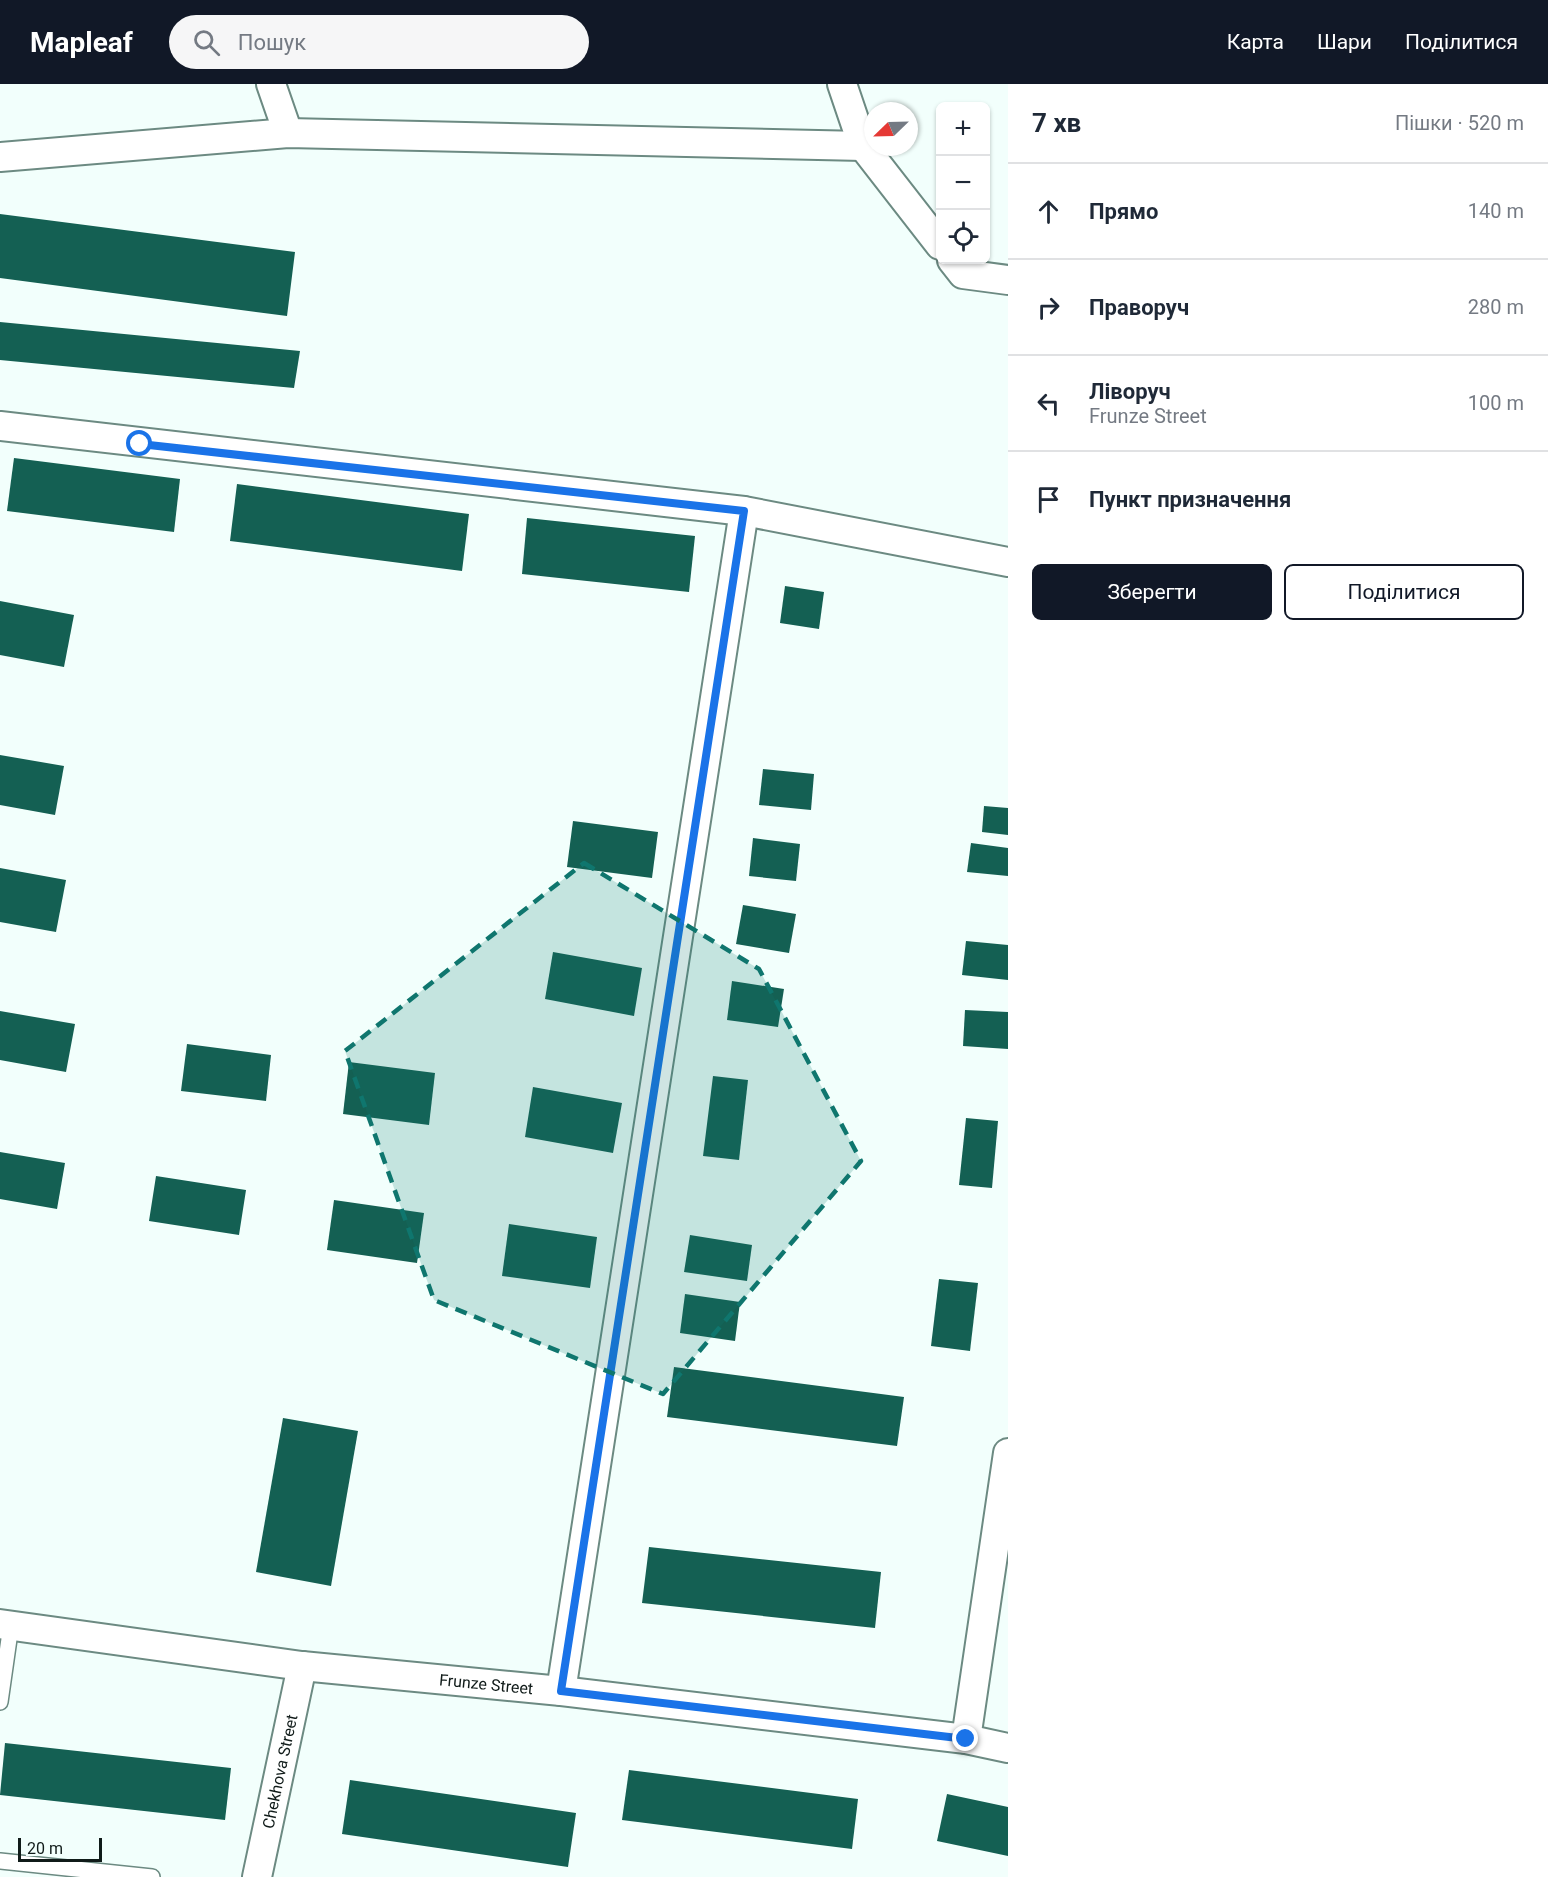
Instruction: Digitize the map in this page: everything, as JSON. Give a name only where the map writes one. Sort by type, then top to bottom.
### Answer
[{"type":"street","points":[[271,84],[288,133]]},
{"type":"street","points":[[842,84],[863,146],[936,240]]},
{"type":"street","points":[[0,157],[288,133],[863,146]]},
{"type":"street","points":[[955,264],[963,274],[1008,280]]},
{"type":"street","points":[[0,426],[744,511],[1008,562]]},
{"type":"street","points":[[561,1691],[744,511]]},
{"type":"street","points":[[966,1739],[1008,1453]]},
{"type":"street","name":"Frunze Street","points":[[5,1624],[303,1666],[561,1691],[966,1739],[1008,1748]]},
{"type":"street","name":"Chekhova Street","points":[[257,1877],[303,1666]]},
{"type":"lane","points":[[0,1702],[5,1624]]},
{"type":"lane","points":[[0,1861],[152,1877]]},
{"type":"highlighted area","points":[[584,863],[759,969],[861,1161],[663,1394],[434,1300],[345,1051]]},
{"type":"building","points":[[0,214],[295,252],[287,316],[0,278]]},
{"type":"building","points":[[0,322],[300,351],[294,388],[0,360]]},
{"type":"building","points":[[14,458],[180,479],[174,532],[7,511]]},
{"type":"building","points":[[237,484],[469,514],[462,571],[230,541]]},
{"type":"building","points":[[527,518],[695,536],[689,592],[522,574]]},
{"type":"building","points":[[785,586],[824,592],[819,629],[780,623]]},
{"type":"building","points":[[0,601],[74,615],[64,667],[0,655]]},
{"type":"building","points":[[0,755],[64,766],[55,815],[0,805]]},
{"type":"building","points":[[763,769],[814,774],[811,810],[759,805]]},
{"type":"building","points":[[984,806],[1008,808],[1008,835],[982,832]]},
{"type":"building","points":[[573,821],[658,832],[652,878],[567,867]]},
{"type":"building","points":[[753,838],[800,844],[796,881],[749,876]]},
{"type":"building","points":[[971,843],[1008,848],[1008,876],[967,872]]},
{"type":"building","points":[[0,868],[66,880],[56,932],[0,922]]},
{"type":"building","points":[[743,905],[796,914],[789,953],[736,944]]},
{"type":"building","points":[[966,941],[1008,945],[1008,980],[962,975]]},
{"type":"building","points":[[553,952],[642,968],[634,1016],[545,999]]},
{"type":"building","points":[[732,981],[784,989],[778,1027],[727,1020]]},
{"type":"building","points":[[965,1010],[1008,1012],[1008,1049],[963,1046]]},
{"type":"building","points":[[0,1011],[75,1024],[66,1072],[0,1060]]},
{"type":"building","points":[[187,1044],[271,1055],[266,1101],[181,1091]]},
{"type":"building","points":[[349,1062],[435,1073],[429,1125],[343,1114]]},
{"type":"building","points":[[713,1076],[748,1080],[739,1160],[703,1156]]},
{"type":"building","points":[[533,1087],[622,1103],[613,1153],[525,1137]]},
{"type":"building","points":[[966,1118],[998,1121],[992,1188],[959,1185]]},
{"type":"building","points":[[0,1152],[65,1163],[57,1209],[0,1199]]},
{"type":"building","points":[[156,1176],[246,1190],[239,1235],[149,1221]]},
{"type":"building","points":[[334,1200],[424,1213],[417,1263],[327,1250]]},
{"type":"building","points":[[509,1224],[597,1237],[590,1288],[502,1276]]},
{"type":"building","points":[[690,1235],[752,1245],[747,1281],[684,1272]]},
{"type":"building","points":[[939,1279],[978,1283],[970,1351],[931,1346]]},
{"type":"building","points":[[685,1294],[740,1302],[735,1341],[680,1333]]},
{"type":"building","points":[[674,1367],[904,1397],[897,1446],[667,1417]]},
{"type":"building","points":[[283,1418],[358,1431],[331,1586],[256,1572]]},
{"type":"building","points":[[649,1547],[881,1572],[875,1628],[642,1603]]},
{"type":"building","points":[[5,1743],[231,1768],[225,1820],[0,1795]]},
{"type":"building","points":[[629,1770],[858,1799],[852,1849],[622,1820]]},
{"type":"building","points":[[350,1780],[576,1813],[568,1867],[342,1834]]},
{"type":"building","points":[[947,1794],[1008,1807],[1008,1856],[937,1841]]},
{"type":"route","points":[[140,444],[744,511],[561,1691],[966,1739]]}]
